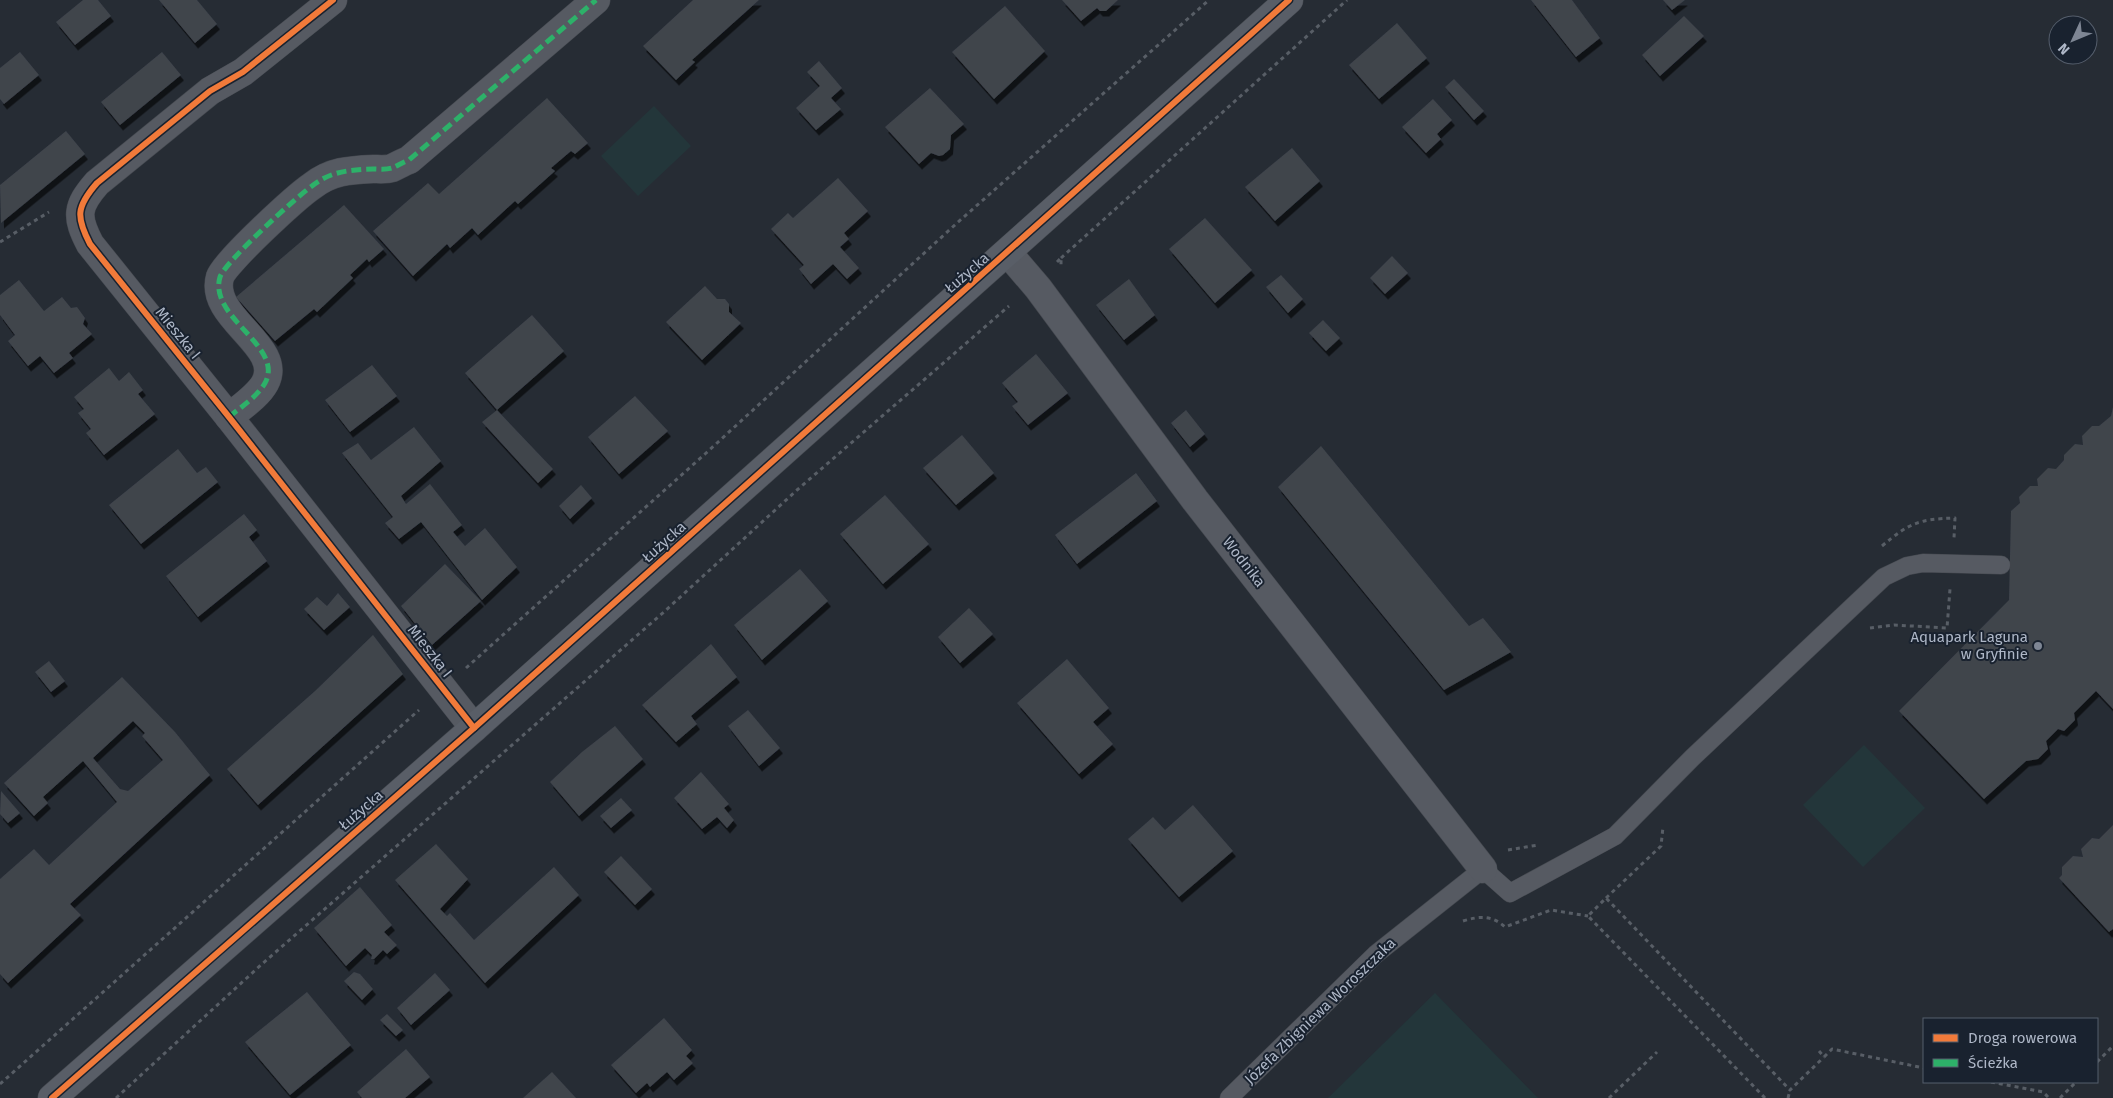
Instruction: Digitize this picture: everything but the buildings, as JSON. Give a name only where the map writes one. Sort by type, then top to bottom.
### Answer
[{"type":"street","name":"Mieszka I","points":[[333,0],[243,72],[210,91],[97,183],[85,196],[79,212],[80,224],[90,244],[230,417],[474,728]]},
{"type":"street","points":[[230,417],[252,398],[266,382],[268,369],[266,357],[225,307],[219,291],[220,276],[231,259],[312,186],[335,172],[391,168],[409,160],[596,0]]},
{"type":"street","name":"Łużycka","points":[[52,1098],[474,728],[1289,0]]},
{"type":"street","name":"Wodnika","points":[[1008,253],[1034,283],[1195,500],[1483,869]]},
{"type":"lane","points":[[1483,869],[1510,893],[1615,836],[1699,752],[1884,577],[1915,564],[2001,565]]},
{"type":"lane","name":"Józefa Zbigniewa Woroszczaka","points":[[1229,1098],[1376,954],[1483,869]]},
{"type":"path","points":[[0,1084],[705,454],[957,223],[1209,0]]},
{"type":"path","points":[[116,1098],[262,964],[658,617],[797,490],[1009,306],[1347,0]]},
{"type":"path","points":[[1061,258],[1061,272]]},
{"type":"path","points":[[1009,306],[1014,307]]},
{"type":"path","points":[[1861,633],[1870,629],[1894,625],[1947,628],[1955,518],[1916,522],[1878,550]]},
{"type":"path","points":[[1588,916],[1660,846],[1667,819]]},
{"type":"path","points":[[1501,848],[1512,851],[1546,843]]},
{"type":"path","points":[[1606,898],[1790,1090]]},
{"type":"path","points":[[1459,923],[1475,918],[1488,917],[1498,921],[1505,927],[1551,910],[1588,916],[1764,1098]]},
{"type":"path","points":[[2098,1061],[2113,1046]]},
{"type":"path","points":[[1788,1098],[1790,1090],[1832,1049],[1923,1068]]},
{"type":"path","points":[[1819,1051],[1824,1057]]},
{"type":"path","points":[[1609,1098],[1657,1052]]},
{"type":"path","points":[[1997,1083],[2043,1092],[2048,1098]]},
{"type":"path","points":[[2060,1098],[2075,1083]]},
{"type":"green space","points":[[654,106],[691,146],[638,196],[601,156]]},
{"type":"green space","points":[[1864,745],[1925,808],[1863,867],[1803,805]]},
{"type":"green space","points":[[1435,993],[1538,1098],[1328,1098]]},
{"type":"marked path","points":[[229,417],[262,388],[268,370],[265,357],[234,319],[225,306],[219,292],[220,277],[234,258],[304,192],[326,177],[348,171],[390,169],[409,160],[596,0]]},
{"type":"cycle path","points":[[333,0],[243,72],[210,91],[97,183],[82,206],[80,212],[82,226],[90,244],[474,728]]},
{"type":"cycle path","points":[[52,1098],[474,728],[1289,0]]},
{"type":"place","name":"Aquapark Laguna w Gryfinie","points":[[2038,646]]}]
